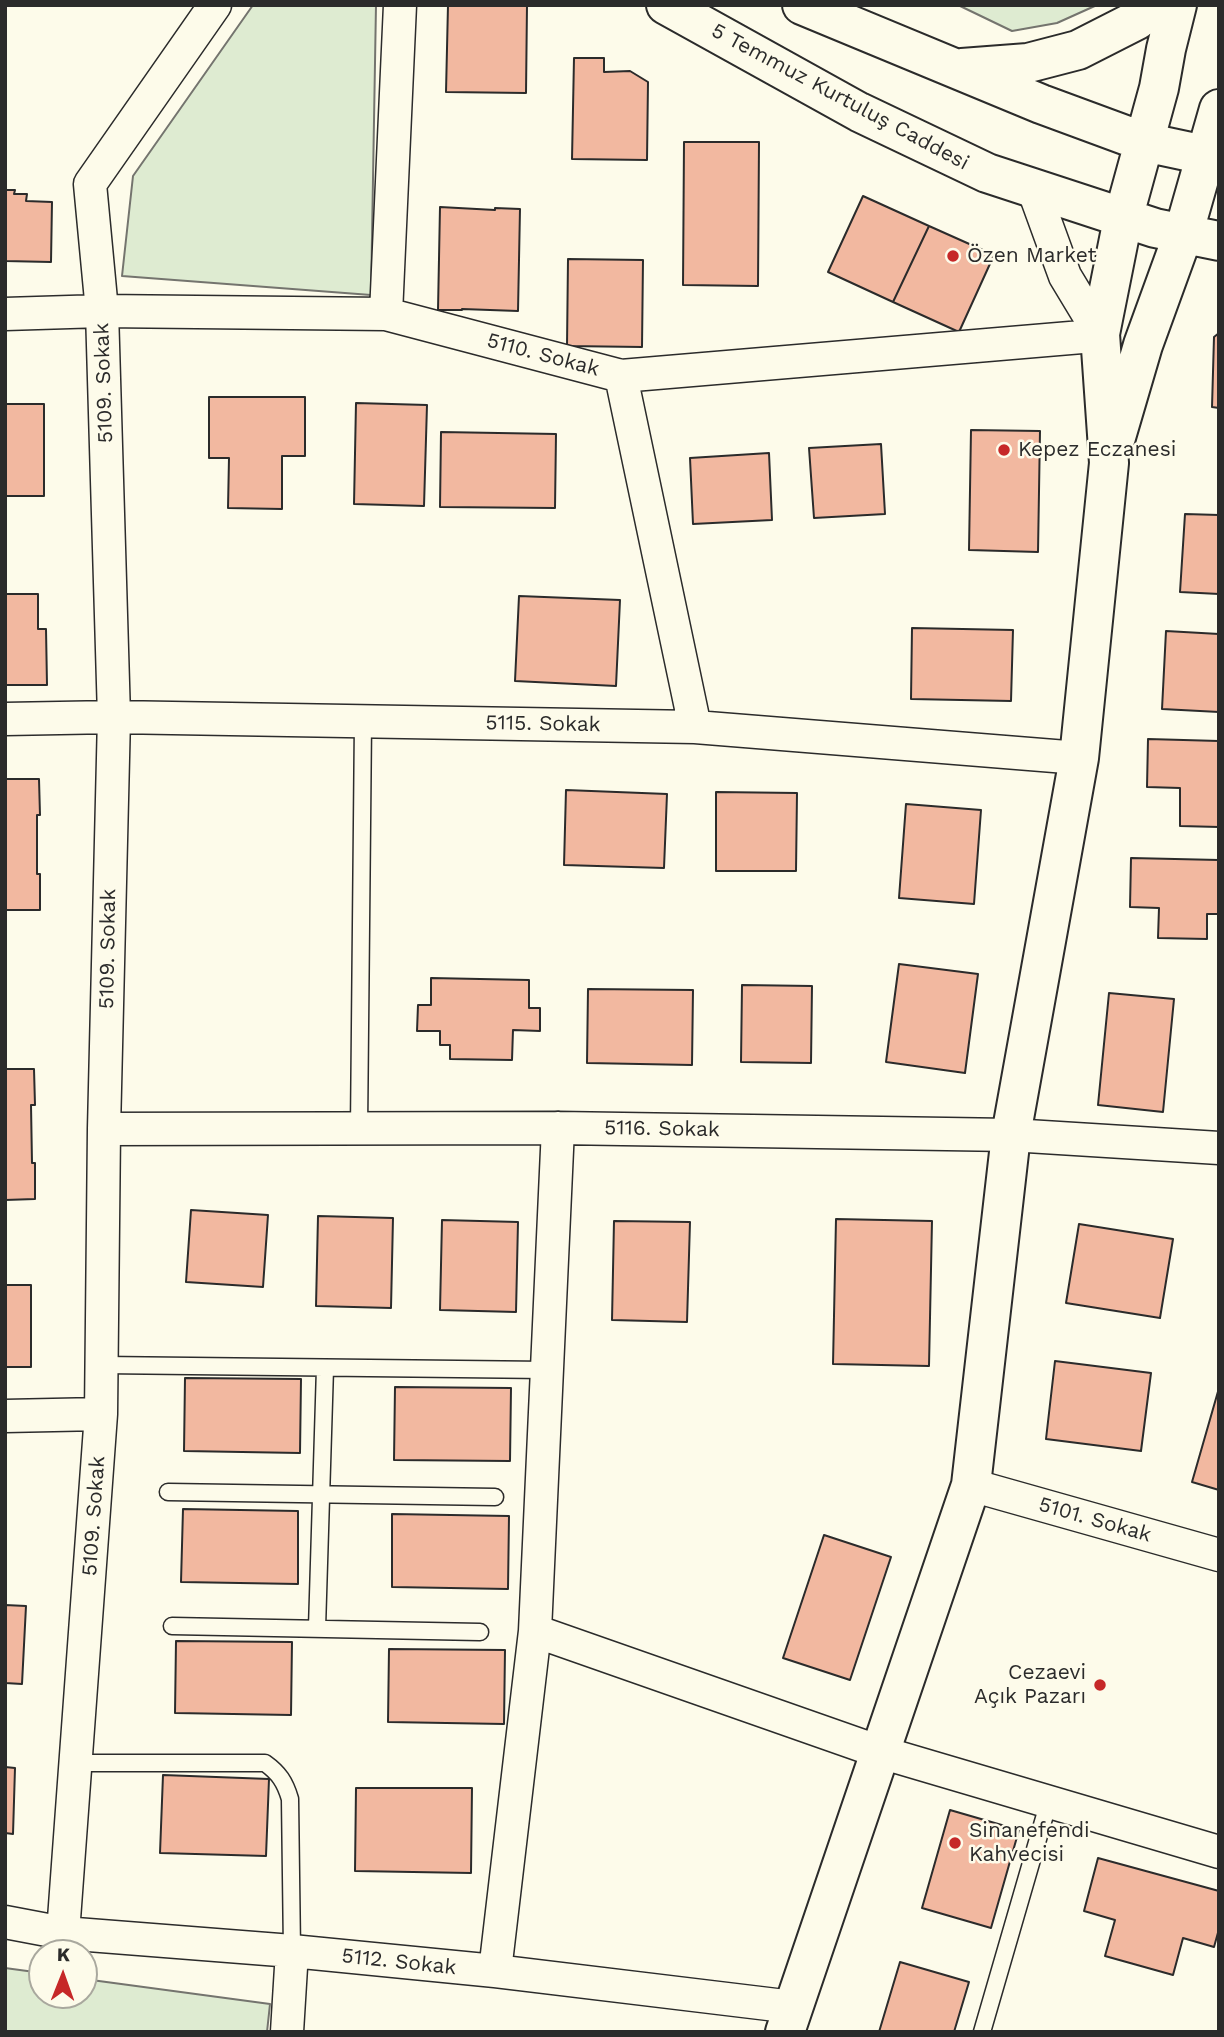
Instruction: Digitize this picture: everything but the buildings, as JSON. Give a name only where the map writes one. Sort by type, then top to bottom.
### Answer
[{"type":"street","name":"5109. Sokak","points":[[63,1933],[101,1414],[104,1129],[114,717],[102,310],[90,184],[215,5]]},
{"type":"street","points":[[386,314],[400,5]]},
{"type":"street","name":"5 Temmuz Kurtuluş Caddesi","points":[[666,5],[859,112],[987,173],[1124,219],[1201,238]]},
{"type":"street","points":[[802,5],[1041,104],[1144,142],[1212,157]]},
{"type":"street","points":[[955,68],[1028,63],[1078,50],[1137,20],[1151,5]]},
{"type":"street","points":[[1091,335],[1159,88],[1177,5]]},
{"type":"street","points":[[789,2019],[971,1485],[1011,1135],[1079,758],[1109,463],[1143,345],[1201,238],[1219,109]]},
{"type":"street","points":[[1033,188],[1065,276],[1091,335],[1109,463]]},
{"type":"street","name":"5110. Sokak","points":[[5,314],[102,310],[386,314],[621,376],[1091,335]]},
{"type":"street","points":[[621,376],[695,727]]},
{"type":"street","name":"5115. Sokak","points":[[5,719],[114,717],[695,727],[1079,758]]},
{"type":"street","points":[[495,1971],[535,1631],[558,1128]]},
{"type":"street","name":"5116. Sokak","points":[[104,1129],[558,1128],[1011,1135],[1219,1148]]},
{"type":"street","points":[[5,1416],[101,1414]]},
{"type":"street","name":"5101. Sokak","points":[[971,1485],[1219,1555]]},
{"type":"street","points":[[535,1631],[880,1752],[1219,1852]]},
{"type":"street","name":"5112. Sokak","points":[[5,1922],[63,1933],[292,1951],[495,1971],[789,2019]]},
{"type":"street","points":[[287,2032],[292,1951]]},
{"type":"lane","points":[[359,1129],[363,721]]},
{"type":"lane","points":[[102,1365],[547,1370]]},
{"type":"lane","points":[[317,1628],[324,1368]]},
{"type":"lane","points":[[167,1492],[495,1497]]},
{"type":"lane","points":[[172,1626],[480,1632]]},
{"type":"lane","points":[[76,1763],[265,1763],[273,1769],[287,1787],[290,1799],[292,1951]]},
{"type":"lane","points":[[982,2032],[1049,1801]]},
{"type":"green space","points":[[253,5],[376,5],[371,295],[122,276],[133,176]]},
{"type":"green space","points":[[958,5],[1097,5],[1057,23],[1012,31]]},
{"type":"green space","points":[[5,1968],[28,1971],[28,2009],[98,2009],[98,1981],[270,2004],[267,2032],[5,2032]]},
{"type":"place","name":"Özen Market","points":[[953,256]]},
{"type":"place","name":"Kepez Eczanesi","points":[[1004,450]]},
{"type":"place","name":"Cezaevi Açık Pazarı","points":[[1100,1685]]},
{"type":"place","name":"Sinanefendi Kahvecisi","points":[[955,1843]]}]
